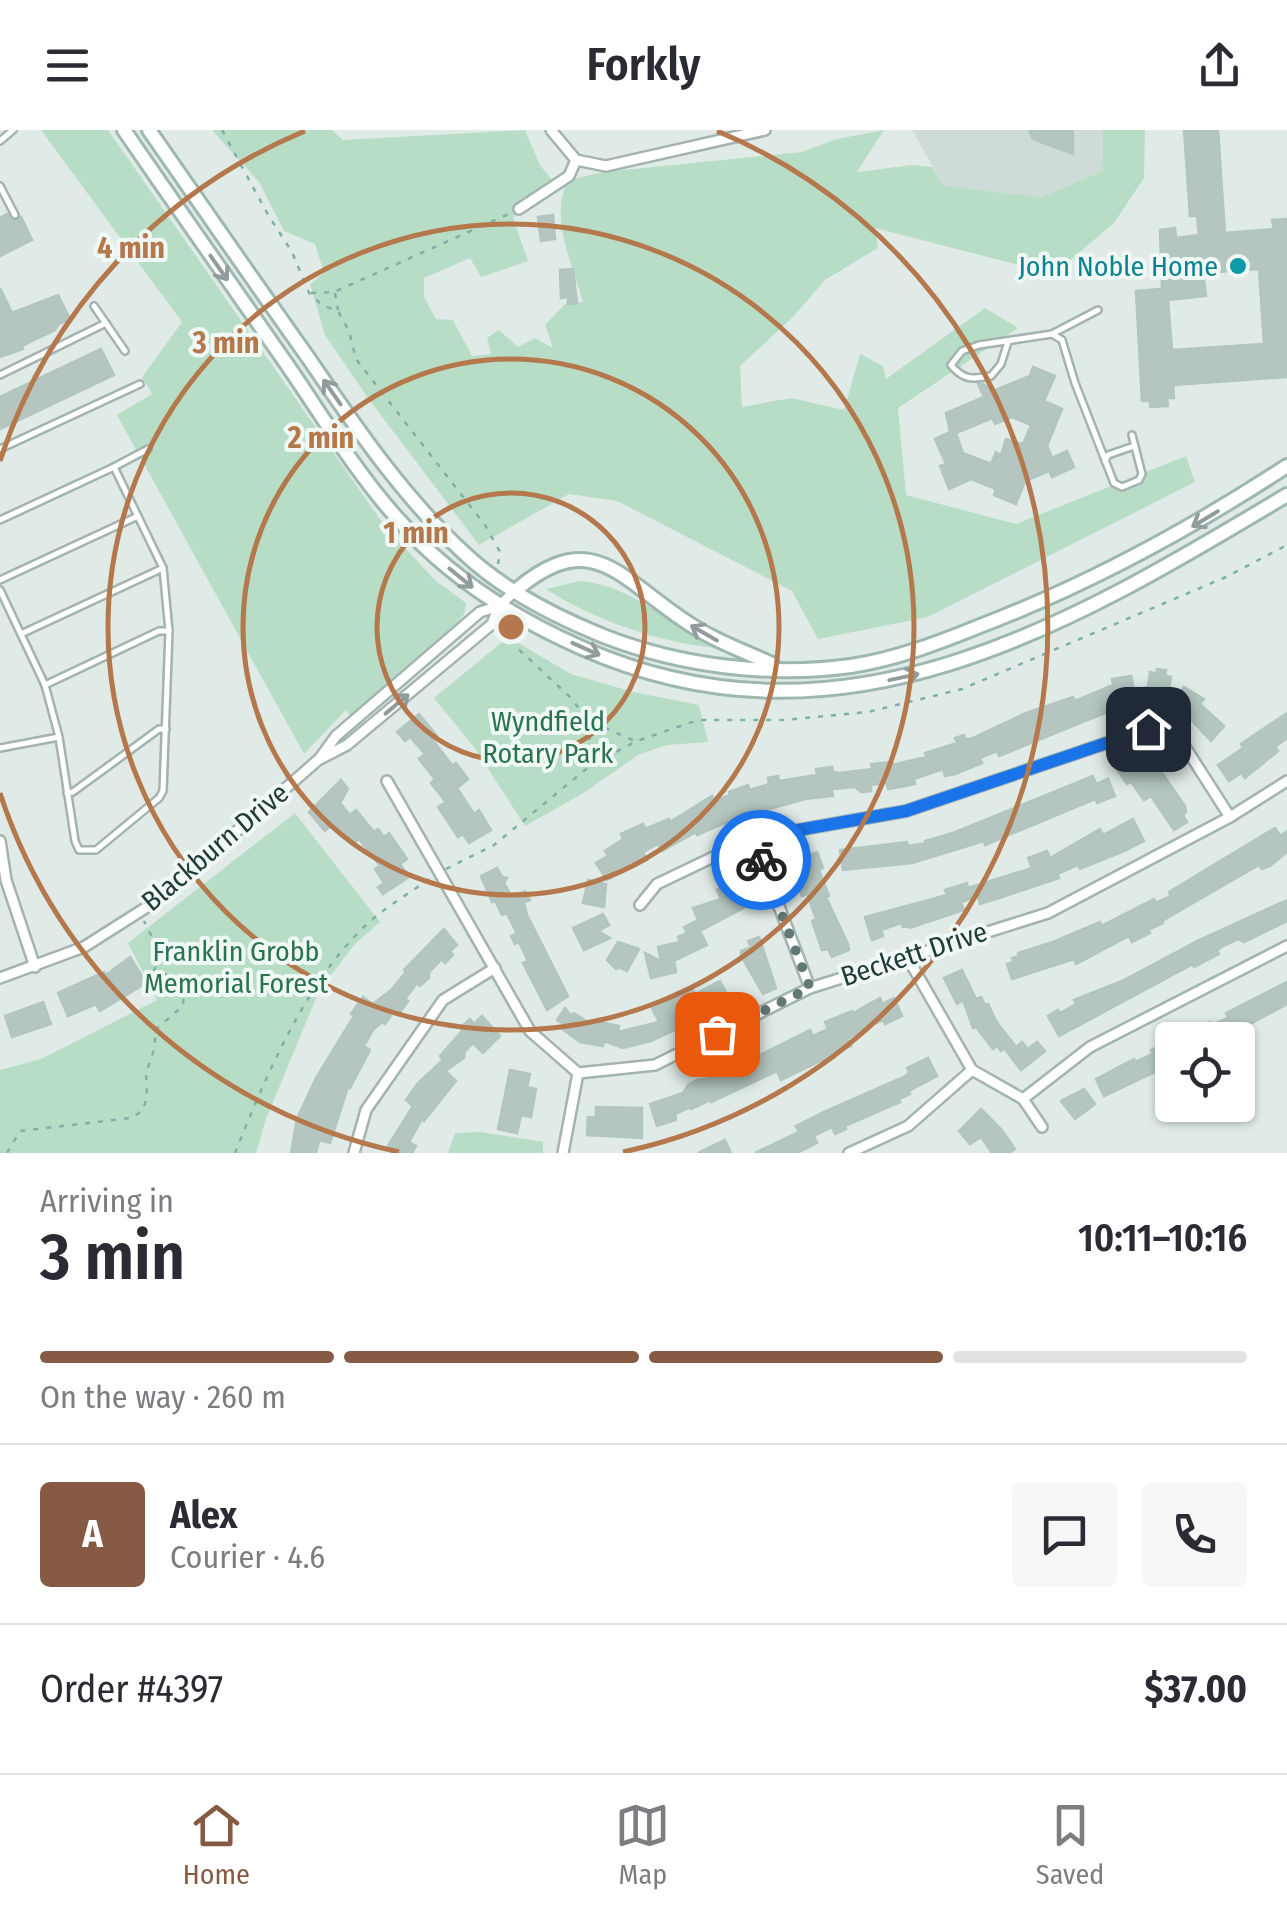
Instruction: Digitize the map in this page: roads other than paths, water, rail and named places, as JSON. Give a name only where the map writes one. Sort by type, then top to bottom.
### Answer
[{"type":"main road","points":[[124,130],[343,447],[398,520],[455,576],[499,606],[606,658],[723,690],[761,692],[866,684],[943,667],[1020,638],[1180,559],[1287,495]]},
{"type":"main road","points":[[149,130],[402,490],[466,556],[515,591],[584,628],[666,656],[719,665],[784,668],[848,666],[906,654],[1048,600],[1165,542],[1287,466]]},
{"type":"main road","points":[[515,591],[541,568],[556,563],[573,561],[615,568],[680,619],[728,647],[784,668]]},
{"type":"street","points":[[550,130],[576,160],[606,166],[718,135],[764,130]]},
{"type":"street","points":[[520,209],[573,173],[576,160]]},
{"type":"street","name":"Blackburn Drive","points":[[318,760],[347,746],[492,624],[499,606],[515,591]]},
{"type":"street","name":"Blackburn Drive","points":[[0,978],[84,947],[158,900],[318,760],[336,736],[480,612],[499,606]]},
{"type":"street","points":[[640,905],[657,884],[753,838],[906,811],[1148,729],[1180,739],[1230,817]]},
{"type":"street","points":[[387,780],[530,1031],[578,1073],[563,1153]]},
{"type":"street","name":"Beckett Drive","points":[[578,1073],[655,1065],[810,988],[1048,913],[1230,817],[1287,781]]},
{"type":"street","points":[[753,838],[810,988]]},
{"type":"street","points":[[0,841],[6,880],[35,967]]},
{"type":"street","points":[[1022,1099],[1090,1047],[1287,946]]},
{"type":"street","points":[[906,955],[972,1070],[1022,1099],[1042,1127]]},
{"type":"street","points":[[354,1153],[366,1110],[443,1000],[495,968]]},
{"type":"street","points":[[849,1153],[908,1126],[972,1070]]},
{"type":"lane","points":[[0,140],[13,130]]},
{"type":"lane","points":[[0,186],[15,214]]},
{"type":"lane","points":[[94,306],[125,351]]},
{"type":"lane","points":[[1008,342],[1001,364],[991,376],[971,380],[951,366],[962,352],[979,345],[1052,334],[1098,310]]},
{"type":"lane","points":[[0,374],[106,323]]},
{"type":"lane","points":[[1052,334],[1062,340],[1105,461],[1114,482],[1122,487],[1130,486],[1142,474],[1132,435]]},
{"type":"lane","points":[[0,450],[140,384]]},
{"type":"lane","points":[[1105,461],[1108,456],[1134,446]]},
{"type":"lane","points":[[0,520],[148,449]]},
{"type":"lane","points":[[0,590],[45,685],[59,738],[78,850],[96,850],[160,798],[164,782],[168,631],[162,568],[114,467]]},
{"type":"lane","points":[[0,580],[138,516]]},
{"type":"lane","points":[[21,634],[162,568]]},
{"type":"lane","points":[[45,685],[159,631],[168,631]]},
{"type":"lane","points":[[67,793],[74,792],[159,729],[166,729]]},
{"type":"lane","points":[[0,748],[59,738]]},
{"type":"place","name":"John Noble Home","points":[[1238,266]]},
{"type":"park label","name":"Wyndfield Rotary Park","points":[[548,737]]},
{"type":"park label","name":"Franklin Grobb Memorial Forest","points":[[236,967]]}]
